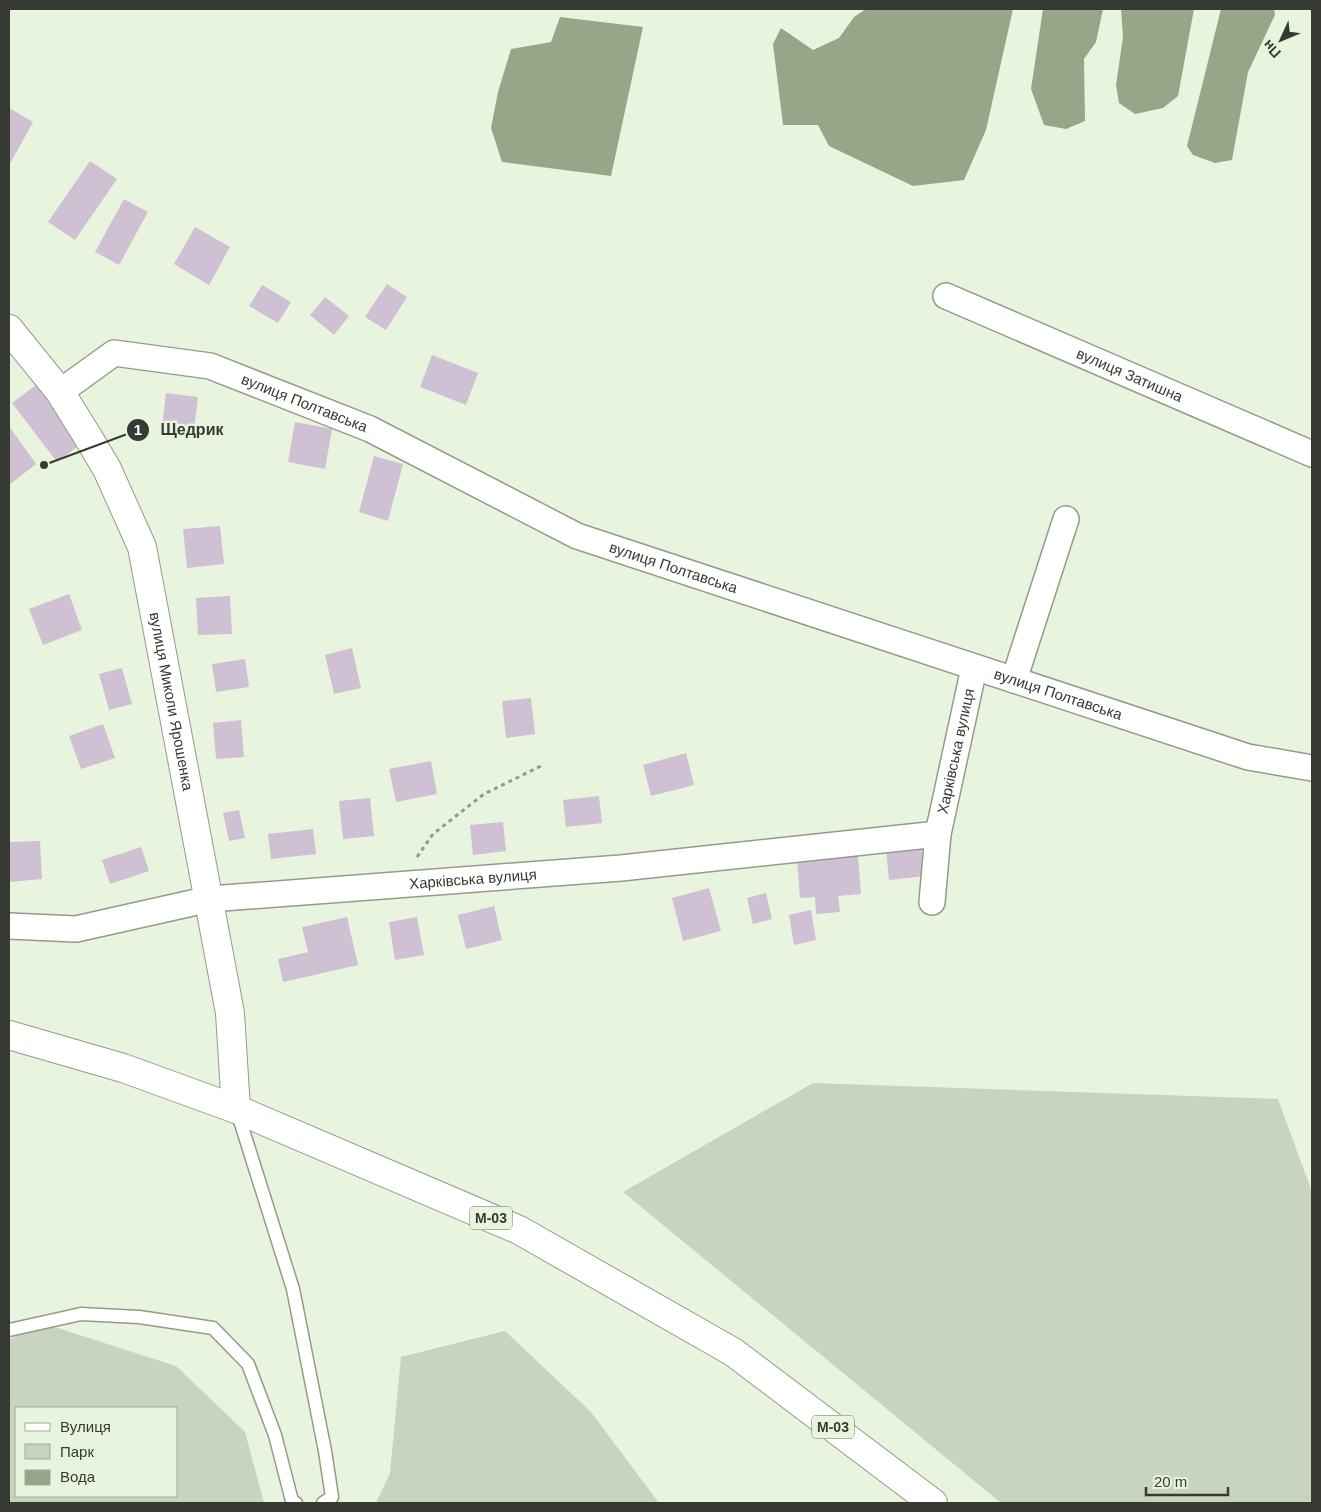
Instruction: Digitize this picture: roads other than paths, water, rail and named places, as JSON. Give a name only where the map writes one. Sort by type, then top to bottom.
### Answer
[{"type":"main road","name":"вулиця Миколи Ярошенка","points":[[9,329],[60,392],[107,469],[142,547],[210,899],[230,1013],[236,1109]]},
{"type":"main road","name":"М-03","points":[[9,1035],[123,1068],[236,1109],[519,1230],[733,1352],[933,1503]]},
{"type":"street","name":"вулиця Затишна","points":[[946,296],[1312,454]]},
{"type":"street","name":"вулиця Полтавська","points":[[60,392],[114,353],[210,366],[370,429],[577,536],[1248,757],[1312,768]]},
{"type":"street","points":[[1014,680],[1066,519]]},
{"type":"street","name":"Харківська вулиця","points":[[932,902],[938,834],[974,668]]},
{"type":"street","name":"Харківська вулиця","points":[[9,926],[76,928],[210,899],[621,868],[938,834]]},
{"type":"lane","points":[[236,1109],[293,1289],[325,1451],[332,1497],[322,1503]]},
{"type":"lane","points":[[9,1330],[22,1325],[81,1314],[139,1317],[213,1328],[248,1364],[275,1435],[292,1501],[296,1503]]},
{"type":"water","points":[[866,9],[1013,9],[986,130],[964,180],[913,186],[829,146],[818,125],[783,125],[773,44],[781,28],[813,50],[839,38],[854,17]]},
{"type":"water","points":[[1043,9],[1103,9],[1096,42],[1084,59],[1085,121],[1066,129],[1044,125],[1031,89]]},
{"type":"water","points":[[1121,9],[1194,9],[1178,96],[1163,108],[1135,114],[1119,103],[1116,85],[1123,37]]},
{"type":"water","points":[[1221,9],[1274,9],[1275,15],[1248,72],[1232,160],[1215,163],[1193,155],[1187,146]]},
{"type":"water","points":[[560,17],[643,27],[611,176],[502,162],[491,128],[498,92],[511,49],[551,42]]},
{"type":"place","name":"Щедрик","points":[[44,465]]}]
